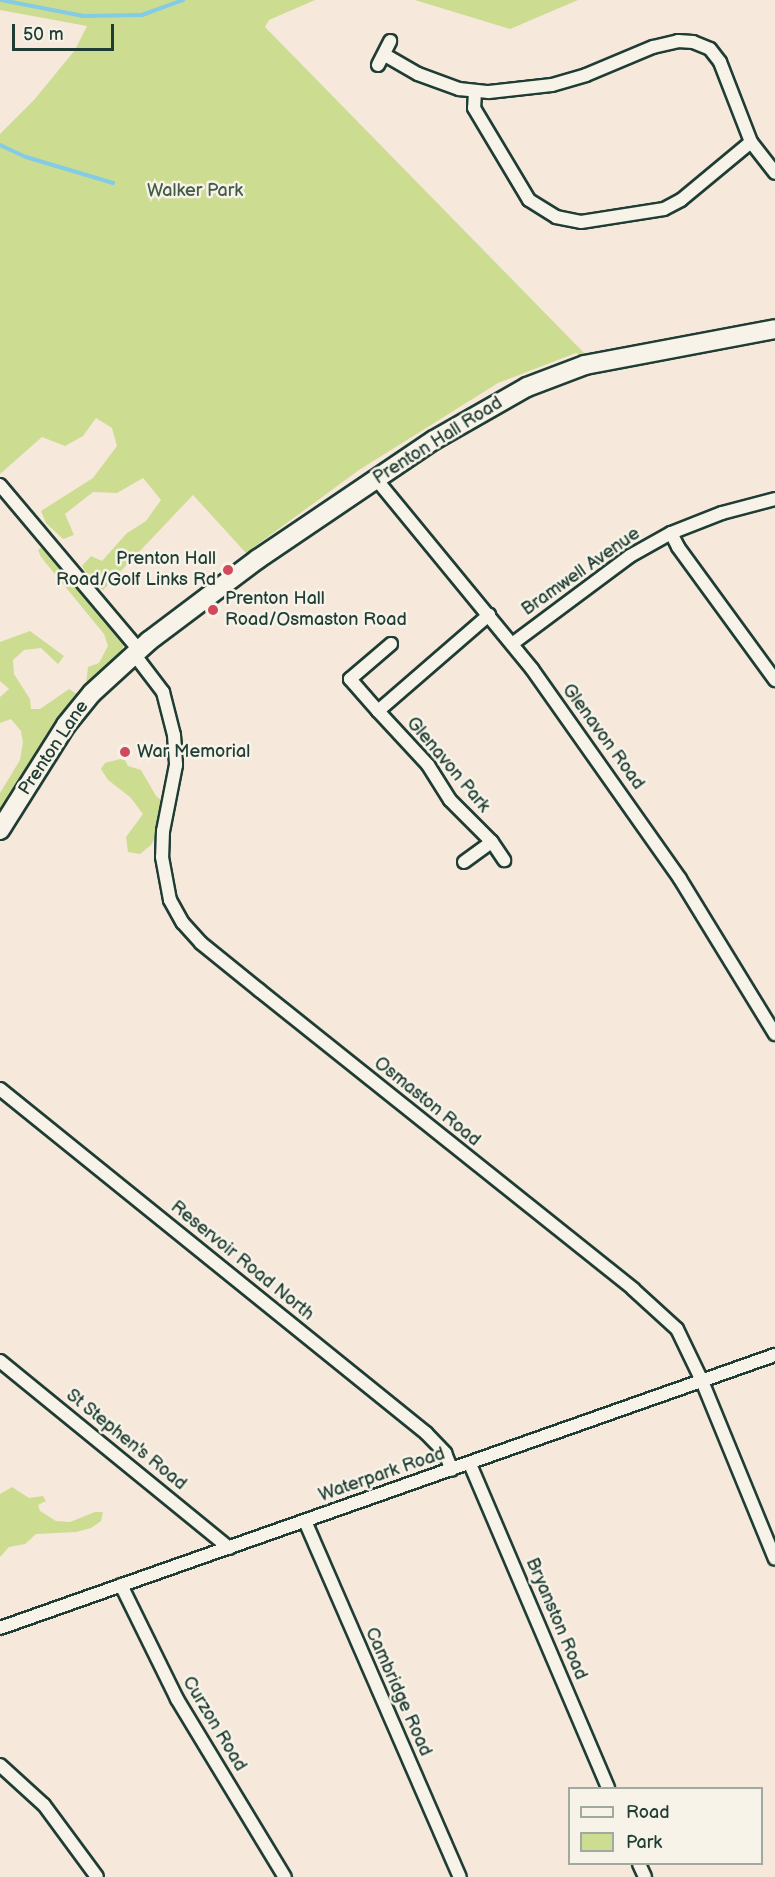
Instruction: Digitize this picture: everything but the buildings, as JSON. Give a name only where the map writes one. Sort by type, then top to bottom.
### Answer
[{"type":"street","points":[[390,41],[381,60],[459,89],[475,91],[519,91],[552,85],[586,75],[653,47],[678,41],[693,42],[710,49],[720,62],[751,142],[775,173]]},
{"type":"street","points":[[475,91],[474,108],[529,200],[556,217],[581,222],[664,209],[681,200],[751,142]]},
{"type":"street","name":"Prenton Hall Road","points":[[139,650],[258,559],[376,479],[434,440],[527,387],[585,365],[775,329]]},
{"type":"street","name":"Glenavon Road","points":[[376,479],[512,644],[674,869],[775,1034]]},
{"type":"street","name":"Osmaston Road","points":[[0,484],[139,650],[163,692],[174,735],[176,765],[163,831],[162,856],[170,900],[183,923],[201,942],[259,990],[633,1289],[677,1329],[702,1381],[775,1559]]},
{"type":"street","name":"Bramwell Avenue","points":[[512,644],[630,556],[671,533],[722,513],[775,499]]},
{"type":"street","points":[[671,533],[678,547],[775,680]]},
{"type":"street","points":[[378,711],[489,615]]},
{"type":"street","name":"Glenavon Park","points":[[391,644],[350,679],[428,765],[450,800],[492,842],[504,860]]},
{"type":"street","name":"Prenton Lane","points":[[0,830],[66,725],[92,693],[139,650]]},
{"type":"street","points":[[464,862],[492,842]]},
{"type":"street","name":"Reservoir Road North","points":[[0,1089],[426,1433],[445,1453],[452,1470]]},
{"type":"street","name":"Waterpark Road","points":[[0,1628],[775,1355]]},
{"type":"street","name":"St Stephen's Road","points":[[0,1361],[229,1548]]},
{"type":"street","name":"Bryanston Road","points":[[470,1464],[608,1787]]},
{"type":"street","name":"Cambridge Road","points":[[305,1521],[460,1877]]},
{"type":"street","name":"Curzon Road","points":[[121,1585],[177,1699],[285,1877]]},
{"type":"street","points":[[0,1766],[44,1804],[98,1877]]},
{"type":"green space","name":"Walker Park","points":[[0,0],[315,0],[269,20],[265,27],[590,359],[576,353],[498,383],[359,470],[246,553],[193,495],[103,590],[91,580],[82,566],[91,556],[102,561],[127,533],[146,521],[161,500],[143,478],[117,493],[93,492],[65,514],[74,535],[63,539],[46,523],[41,511],[93,478],[117,446],[112,428],[96,418],[83,436],[65,446],[42,437],[0,474],[0,134],[34,100],[75,50],[87,26],[0,10]]},
{"type":"green space","points":[[415,0],[578,0],[510,29]]},
{"type":"green space","points":[[43,546],[111,624],[124,645],[116,664],[91,687],[86,684],[88,667],[99,663],[108,646],[104,634],[41,557],[38,550]]},
{"type":"green space","points":[[30,631],[64,656],[58,664],[41,648],[24,650],[13,660],[14,674],[30,699],[31,709],[40,709],[69,689],[77,694],[58,717],[0,817],[0,793],[20,760],[23,742],[21,731],[11,719],[0,723],[0,697],[9,689],[0,681],[0,642]]},
{"type":"green space","points":[[124,758],[128,766],[141,770],[156,796],[167,805],[159,830],[151,845],[140,854],[128,852],[126,837],[143,814],[130,797],[108,780],[101,769],[105,763]]},
{"type":"green space","points":[[12,1487],[29,1498],[43,1496],[46,1501],[38,1505],[40,1511],[56,1521],[70,1522],[95,1512],[103,1512],[101,1521],[91,1528],[76,1532],[36,1534],[25,1544],[9,1547],[0,1557],[0,1494]]},
{"type":"waterway","points":[[1,0],[83,16],[142,15],[183,0]]},
{"type":"waterway","points":[[0,145],[26,157],[113,183]]},
{"type":"place","name":"Prenton Hall Road/Golf Links Rd","points":[[228,570]]},
{"type":"place","name":"Prenton Hall Road/Osmaston Road","points":[[213,610]]},
{"type":"place","name":"War Memorial","points":[[125,752]]}]
